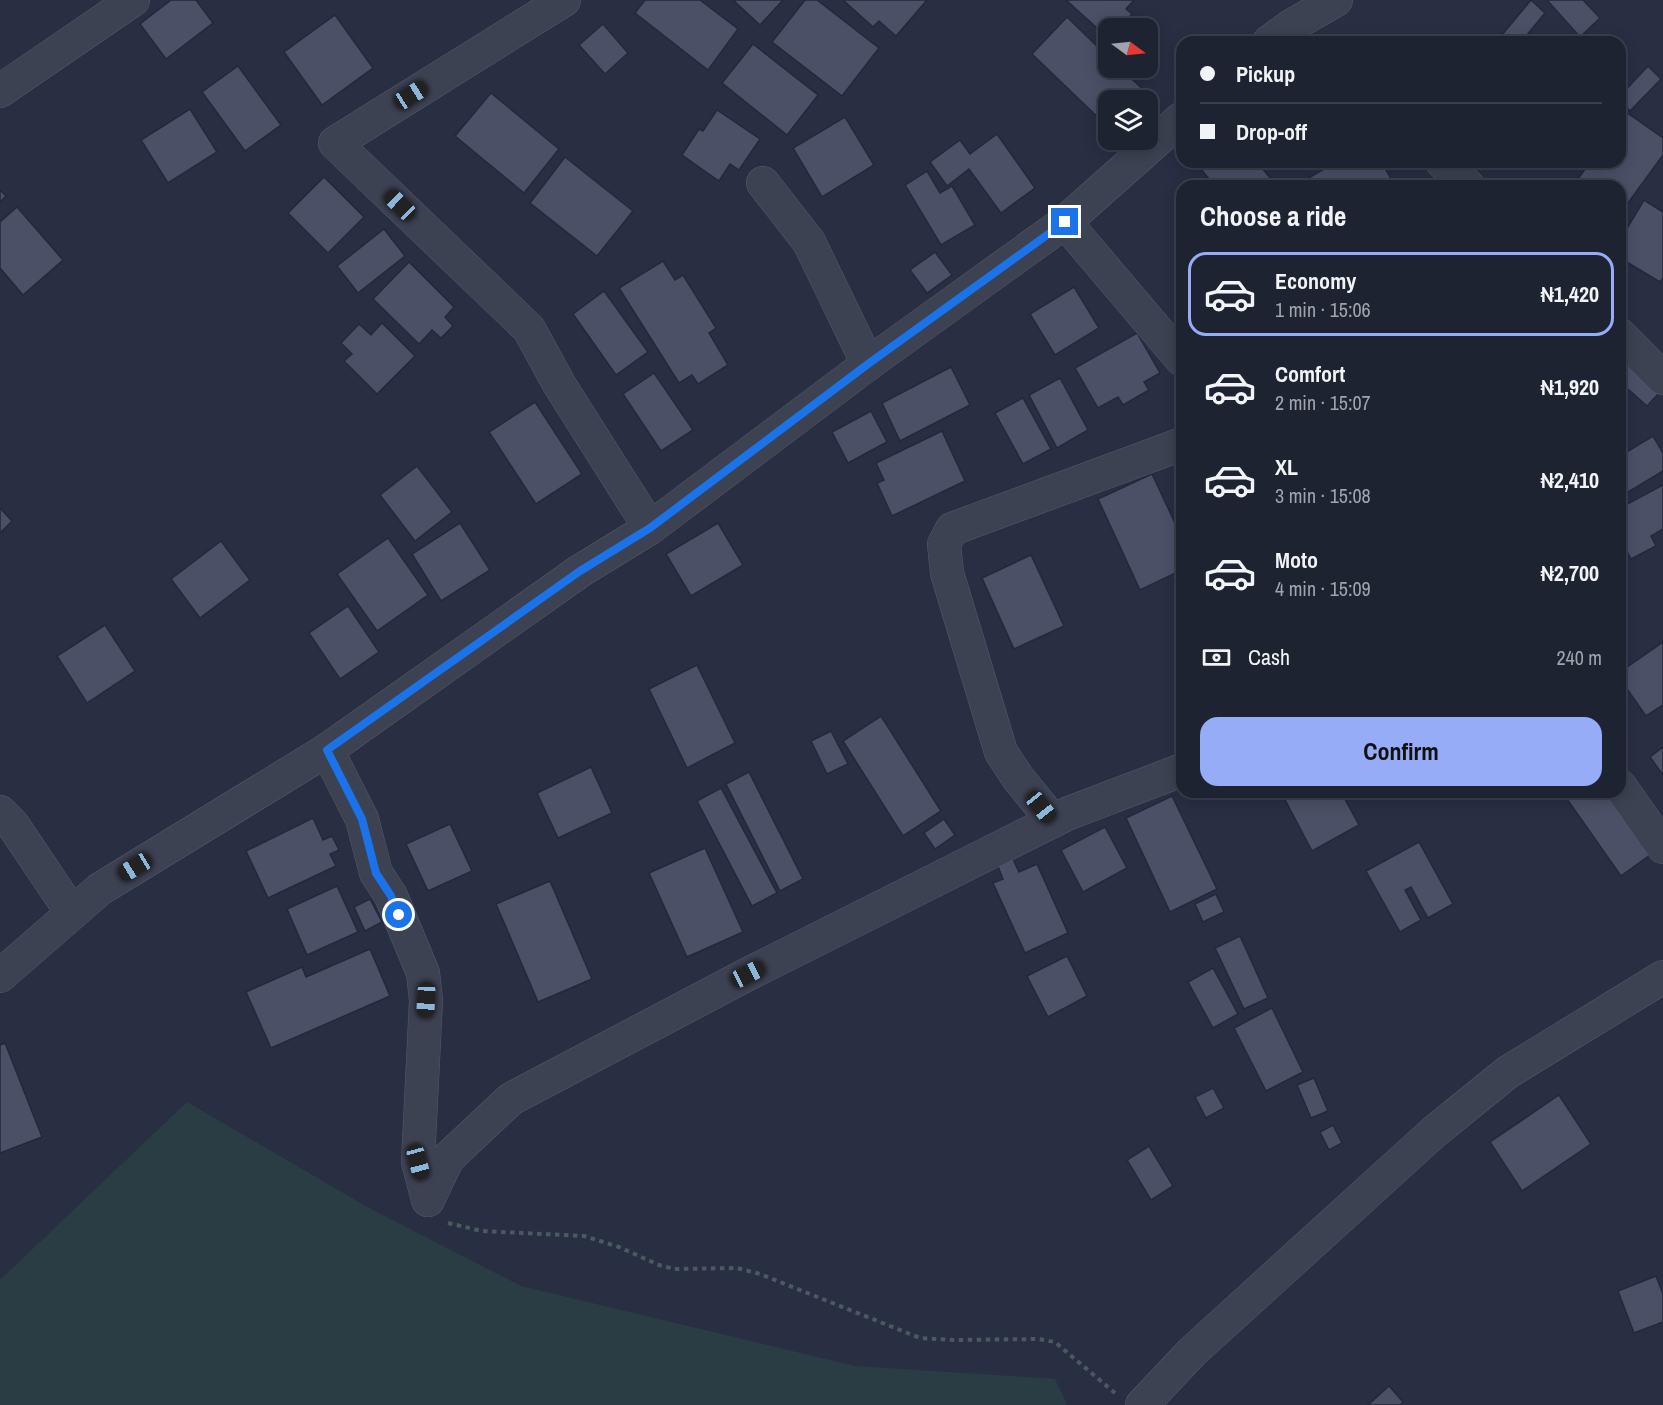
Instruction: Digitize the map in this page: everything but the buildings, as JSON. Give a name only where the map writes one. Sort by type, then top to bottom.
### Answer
[{"type":"street","points":[[0,91],[133,0]]},
{"type":"street","points":[[564,0],[335,143],[530,328],[558,384],[650,528]]},
{"type":"street","points":[[1291,36],[1336,0]]},
{"type":"street","points":[[0,976],[100,889],[327,750],[580,571],[650,528],[868,364],[1065,222],[1176,122]]},
{"type":"street","points":[[1448,168],[1462,180]]},
{"type":"street","points":[[763,183],[808,242],[868,364]]},
{"type":"street","points":[[1065,222],[1176,353]]},
{"type":"street","points":[[1626,341],[1663,378]]},
{"type":"street","points":[[1053,821],[1000,752],[947,573],[944,544],[952,529],[1176,446]]},
{"type":"street","points":[[327,750],[362,819],[376,873],[391,896],[423,973],[426,1000],[418,1162],[428,1200]]},
{"type":"street","points":[[428,1200],[448,1158],[511,1099],[748,974],[1069,813],[1176,772]]},
{"type":"street","points":[[1626,795],[1663,847]]},
{"type":"street","points":[[0,812],[13,825],[72,913]]},
{"type":"street","points":[[1132,1402],[1192,1352],[1434,1132],[1508,1072],[1663,977]]},
{"type":"path","points":[[428,1200],[446,1223],[472,1229],[584,1236],[674,1269],[737,1268],[760,1274],[920,1338],[1038,1339],[1054,1342],[1132,1402]]},
{"type":"shaded area","points":[[187,1102],[371,1209],[521,1286],[855,1366],[1055,1379],[1067,1405],[0,1405],[0,1280]]},
{"type":"route","points":[[399,915],[391,896],[376,873],[362,819],[327,750],[580,571],[650,528],[868,364],[1065,222]]}]
